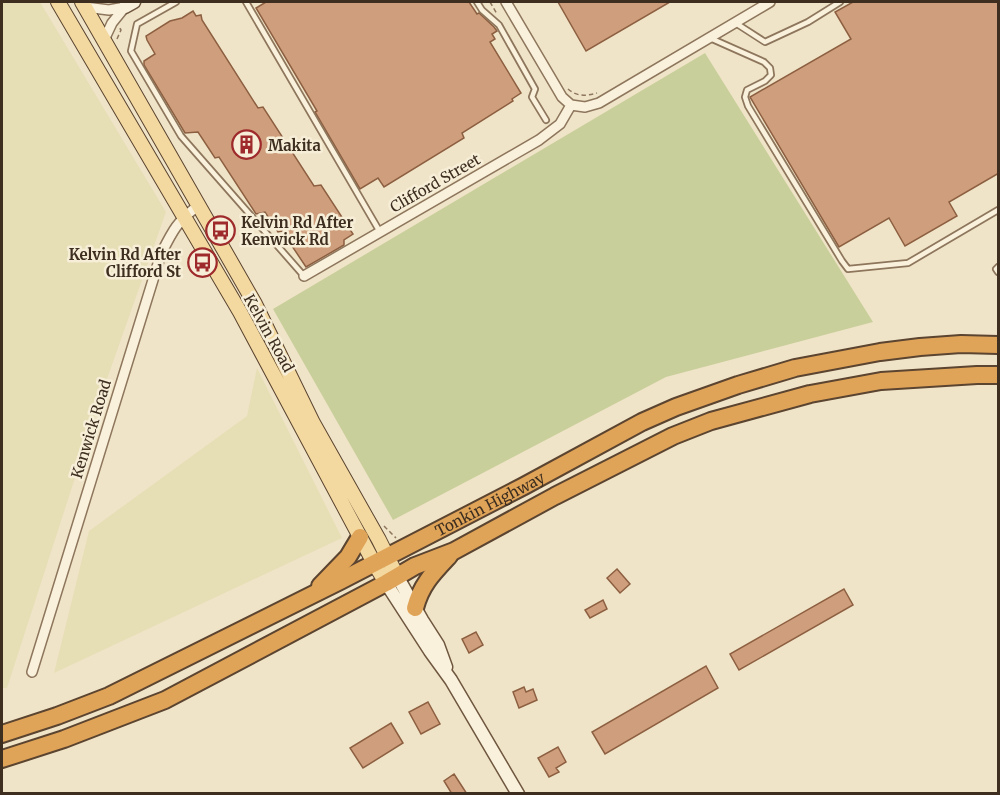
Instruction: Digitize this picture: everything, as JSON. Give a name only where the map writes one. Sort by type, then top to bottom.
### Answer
[{"type":"highway","name":"Tonkin Highway","points":[[2,734],[109,696],[311,596],[642,422],[676,407],[795,368],[920,347],[961,344],[999,345]]},
{"type":"highway","name":"Tonkin Highway","points":[[2,759],[64,739],[165,700],[415,566],[454,552],[555,496],[673,436],[711,421],[810,394],[881,381],[999,375]]},
{"type":"highway","points":[[311,596],[348,557],[360,537]]},
{"type":"highway","points":[[415,608],[423,586],[454,552]]},
{"type":"main road","name":"Kelvin Road","points":[[58,2],[240,312],[360,537],[380,560]]},
{"type":"main road","name":"Kelvin Road","points":[[83,4],[255,304],[380,560],[430,651],[451,680],[518,794]]},
{"type":"main road","name":"Kelvin Road","points":[[392,580],[415,608],[438,645],[451,680]]},
{"type":"street","points":[[506,2],[562,97],[571,105],[585,107],[598,103],[770,2]]},
{"type":"street","points":[[83,4],[109,9],[129,4]]},
{"type":"street","points":[[104,40],[112,23],[129,4]]},
{"type":"street","name":"Clifford Street","points":[[304,276],[539,140],[560,124],[571,105]]},
{"type":"street","name":"Kenwick Road","points":[[32,672],[160,254],[171,232],[198,206]]},
{"type":"lane","points":[[176,2],[137,24],[131,51],[181,136],[304,276]]},
{"type":"lane","points":[[246,2],[380,232]]},
{"type":"lane","points":[[477,2],[482,10],[499,25],[535,89],[532,97],[546,120]]},
{"type":"lane","points":[[734,22],[765,42],[808,22],[840,2]]},
{"type":"lane","points":[[708,38],[764,62],[770,68],[771,75],[765,81],[747,90],[745,97],[748,106],[848,269],[909,263],[999,210]]},
{"type":"lane","points":[[999,267],[996,269],[999,272]]},
{"type":"path","points":[[568,90],[584,96],[597,94]]},
{"type":"shaded area","points":[[2,2],[40,2],[166,212],[107,379],[7,688],[2,688]]},
{"type":"shaded area","points":[[257,368],[342,538],[54,673],[89,531],[247,416]]},
{"type":"green space","points":[[705,53],[873,322],[666,377],[393,520],[273,309]]},
{"type":"building","points":[[266,2],[469,2],[477,14],[479,13],[497,31],[492,34],[495,39],[490,42],[521,93],[512,99],[513,101],[462,133],[464,138],[384,187],[378,178],[360,189],[256,8]]},
{"type":"building","points":[[558,2],[670,2],[586,51]]},
{"type":"building","points":[[853,2],[999,2],[999,173],[949,202],[957,216],[905,246],[889,218],[839,247],[750,97],[851,39],[835,12]]},
{"type":"building","name":"Makita","points":[[193,11],[196,16],[201,15],[258,108],[263,107],[314,186],[321,185],[353,234],[344,240],[344,245],[306,267],[282,231],[278,232],[265,212],[256,214],[219,157],[215,158],[198,132],[185,133],[144,65],[144,61],[155,54],[146,36],[170,21],[182,18]]},
{"type":"building","points":[[617,569],[630,584],[620,593],[607,578]]},
{"type":"building","points":[[844,589],[853,605],[739,670],[730,654]]},
{"type":"building","points":[[603,600],[607,609],[590,618],[585,610]]},
{"type":"building","points":[[476,632],[483,645],[469,653],[462,639]]},
{"type":"building","points":[[706,666],[718,688],[605,754],[592,732]]},
{"type":"building","points":[[524,687],[526,692],[533,689],[537,700],[519,708],[513,692]]},
{"type":"building","points":[[428,702],[440,724],[421,734],[409,712]]},
{"type":"building","points":[[391,723],[403,743],[363,768],[350,748]]},
{"type":"building","points":[[558,747],[566,762],[556,768],[559,772],[549,777],[538,758]]},
{"type":"building","points":[[454,774],[467,794],[452,794],[444,781]]},
{"type":"place","name":"Makita","points":[[247,145]]},
{"type":"place","name":"Kelvin Rd After Kenwick Rd","points":[[220,231]]},
{"type":"place","name":"Kelvin Rd After Clifford St","points":[[202,263]]}]
